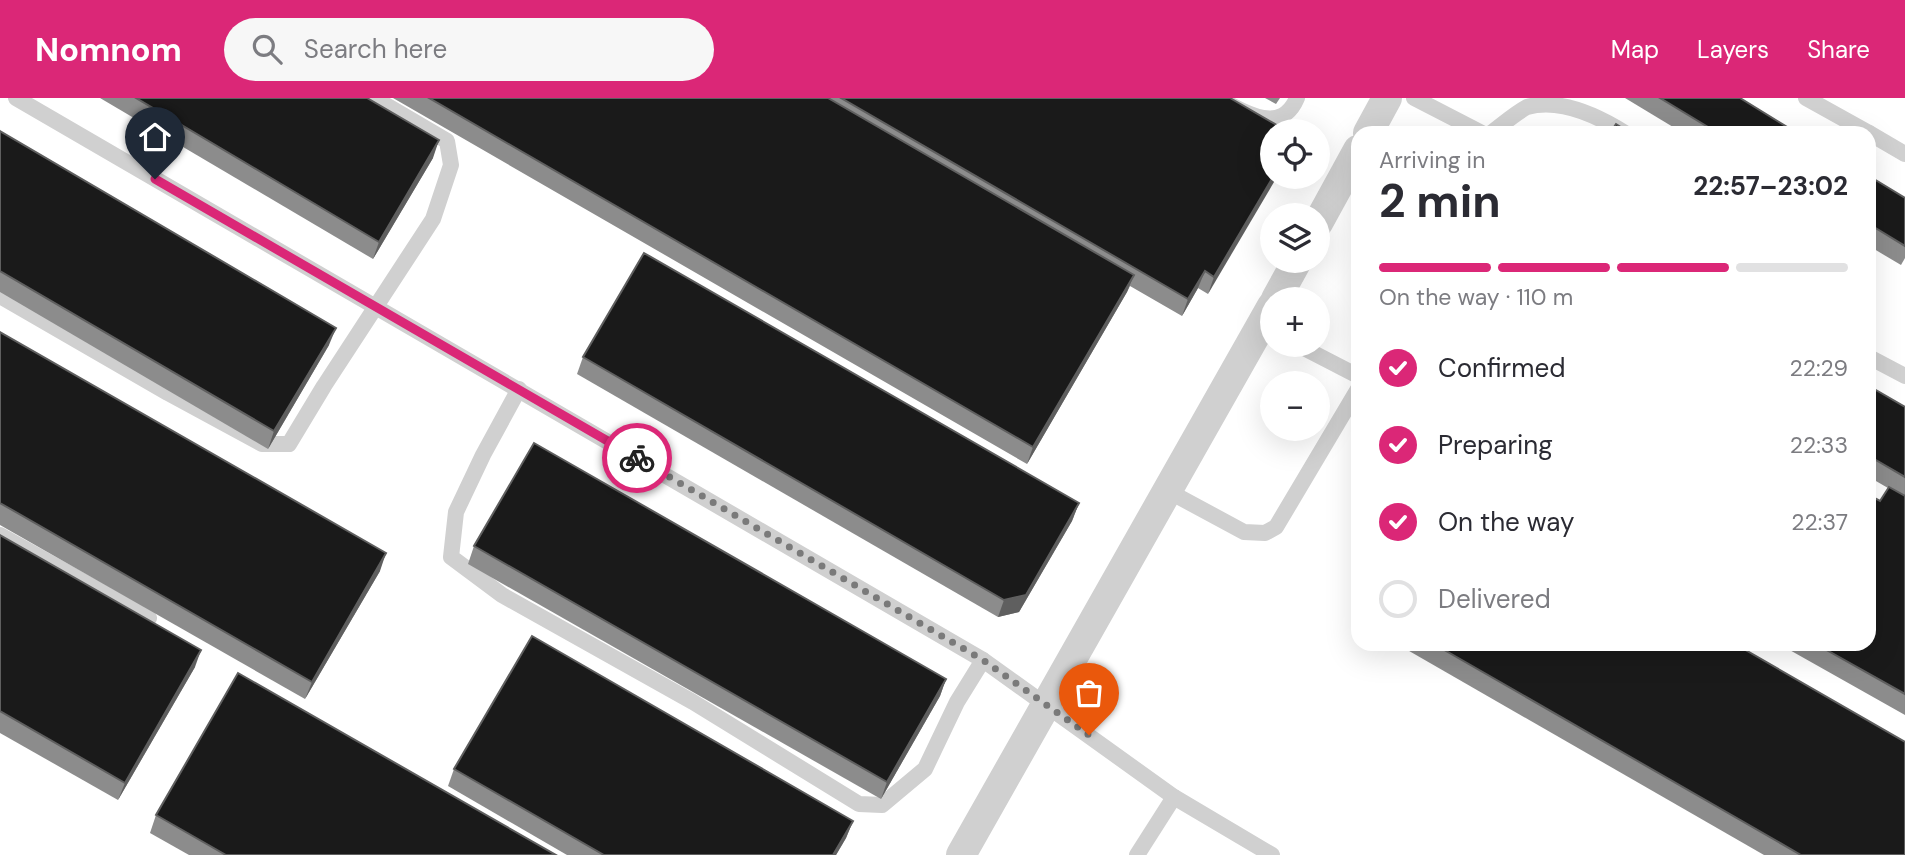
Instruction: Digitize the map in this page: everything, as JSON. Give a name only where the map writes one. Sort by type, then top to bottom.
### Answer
[{"type":"street","points":[[1371,126],[1387,98]]},
{"type":"street","points":[[1329,203],[1351,163]]},
{"type":"street","points":[[961,855],[1168,491],[1260,336]]},
{"type":"lane","points":[[16,98],[983,660],[1174,797],[1272,855]]},
{"type":"lane","points":[[0,296],[262,444],[289,444],[433,219],[451,165],[447,141],[374,98]]},
{"type":"lane","points":[[1218,98],[1263,120],[1279,117],[1293,108],[1297,98]]},
{"type":"lane","points":[[1414,98],[1468,126]]},
{"type":"lane","points":[[1807,98],[1857,126]]},
{"type":"lane","points":[[1501,126],[1530,105],[1557,101],[1588,110],[1614,126]]},
{"type":"lane","points":[[1876,137],[1905,155]]},
{"type":"lane","points":[[1321,357],[1351,372]]},
{"type":"lane","points":[[1876,361],[1905,376]]},
{"type":"lane","points":[[519,390],[483,455],[456,512],[451,557],[502,595],[693,702],[859,804],[882,805],[925,769],[957,702],[983,660]]},
{"type":"lane","points":[[1168,491],[1244,533],[1265,533],[1276,527],[1351,402]]},
{"type":"lane","points":[[0,535],[149,618]]},
{"type":"lane","points":[[1138,855],[1174,797]]},
{"type":"building","points":[[136,98],[367,98],[439,140],[379,242]]},
{"type":"building","points":[[429,98],[828,98],[1134,275],[1033,447]]},
{"type":"building","points":[[841,98],[1230,98],[1266,119],[1260,119],[1260,189],[1266,189],[1214,277],[1205,271],[1188,299]]},
{"type":"building","points":[[1660,98],[1740,98],[1786,126],[1706,126]]},
{"type":"building","points":[[0,131],[336,328],[274,431],[0,271]]},
{"type":"building","points":[[1876,180],[1905,198],[1905,246],[1876,228]]},
{"type":"building","points":[[644,253],[1079,503],[1026,595],[1004,600],[583,357]]},
{"type":"building","points":[[0,332],[386,553],[312,682],[0,503]]},
{"type":"building","points":[[1876,390],[1905,407],[1905,477],[1876,460]]},
{"type":"building","points":[[534,443],[946,679],[887,782],[474,546]]},
{"type":"building","points":[[1889,487],[1905,496],[1905,694],[1828,651],[1876,651],[1876,499],[1880,501]]},
{"type":"building","points":[[0,535],[201,650],[125,783],[0,711]]},
{"type":"building","points":[[532,636],[853,821],[833,855],[604,855],[454,769]]},
{"type":"building","points":[[1446,651],[1747,651],[1905,742],[1905,855],[1801,855]]},
{"type":"building","points":[[238,673],[556,855],[226,855],[156,815]]},
{"type":"way so far","points":[[637,458],[983,660],[1089,735]]},
{"type":"route","points":[[155,179],[637,458]]}]
